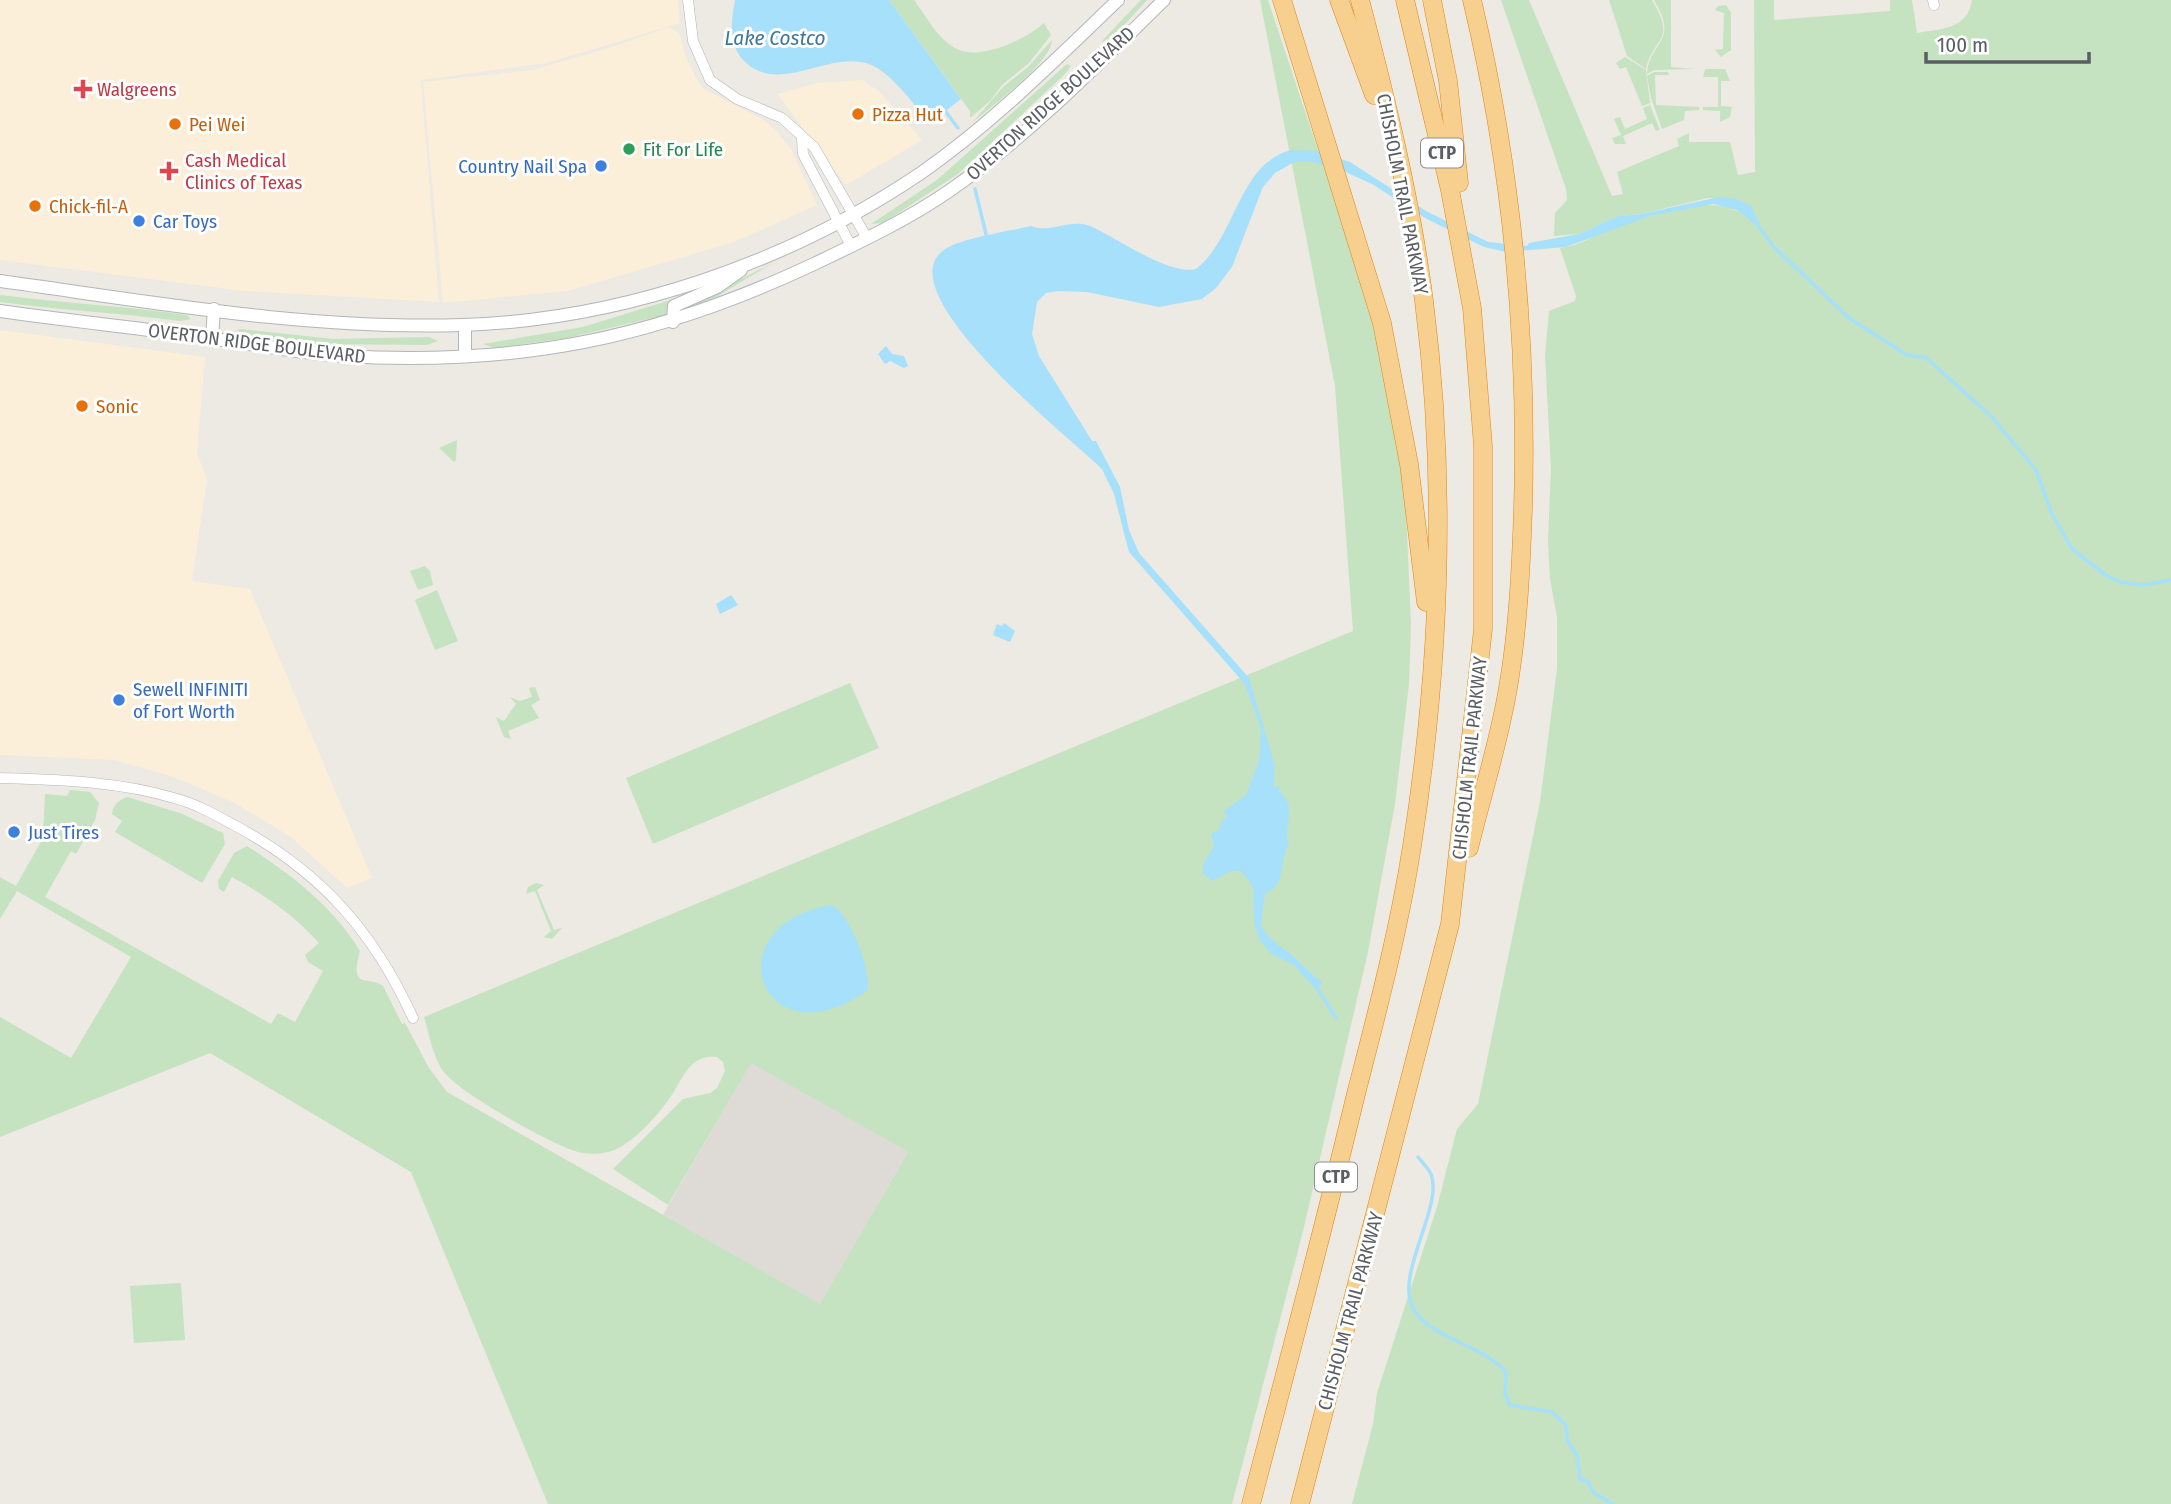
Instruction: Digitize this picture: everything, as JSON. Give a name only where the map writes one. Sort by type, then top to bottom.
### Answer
[{"type":"highway","points":[[1282,0],[1382,324],[1409,464],[1433,661]]},
{"type":"highway","points":[[1339,0],[1402,174]]},
{"type":"highway","name":"CHISHOLM TRAIL PARKWAY","points":[[1251,1504],[1398,922],[1418,804],[1433,661],[1437,484],[1429,355],[1417,257],[1402,174],[1360,0]]},
{"type":"highway","name":"CHISHOLM TRAIL PARKWAY","points":[[1300,1504],[1450,924],[1483,629],[1485,522],[1472,308],[1448,179],[1405,0]]},
{"type":"highway","points":[[1432,0],[1448,80],[1472,308]]},
{"type":"highway","points":[[1450,924],[1508,689],[1516,611],[1524,473],[1518,280],[1490,76],[1472,0]]},
{"type":"street","points":[[688,0],[695,49],[709,80],[737,99],[782,118],[802,139],[814,147],[867,238]]},
{"type":"street","name":"OVERTON RIDGE BOULEVARD","points":[[0,281],[347,323],[465,325],[541,319],[604,308],[753,262],[837,221],[920,173],[978,129],[1118,0]]},
{"type":"street","name":"OVERTON RIDGE BOULEVARD","points":[[0,311],[340,356],[465,356],[556,348],[637,332],[750,294],[867,238],[950,190],[1001,151],[1164,0]]},
{"type":"street","points":[[802,139],[803,154],[851,246]]},
{"type":"street","points":[[673,322],[674,306],[718,287],[753,262]]},
{"type":"street","points":[[212,338],[214,309]]},
{"type":"street","points":[[465,325],[465,356]]},
{"type":"street","points":[[0,778],[111,785],[175,798],[258,837],[293,859],[326,889],[375,946],[396,980],[413,1018]]},
{"type":"shaded area","points":[[0,0],[678,0],[680,23],[547,63],[421,80],[439,302],[245,291],[0,260]]},
{"type":"shaded area","points":[[669,27],[679,33],[687,60],[702,88],[764,120],[776,130],[792,151],[817,205],[734,242],[568,291],[443,303],[423,82],[532,70]]},
{"type":"shaded area","points":[[862,80],[879,91],[922,140],[846,185],[777,94],[817,83]]},
{"type":"shaded area","points":[[0,330],[205,357],[197,453],[207,479],[192,581],[250,589],[372,878],[347,888],[291,837],[235,803],[171,776],[114,760],[0,755]]},
{"type":"shaded area","points":[[751,1062],[908,1152],[820,1305],[663,1215]]},
{"type":"green space","points":[[889,0],[914,0],[942,38],[963,51],[987,51],[1000,47],[1036,30],[1044,23],[1051,35],[1029,63],[1002,85],[991,100],[970,118],[970,111]]},
{"type":"green space","points":[[1141,0],[1147,0],[1112,38],[1102,41]]},
{"type":"green space","points":[[1260,0],[1268,0],[1360,276],[1386,374],[1405,490],[1411,624],[1409,684],[1395,804],[1368,952],[1303,1231],[1232,1504],[548,1504],[411,1172],[210,1053],[0,1137],[0,1017],[71,1058],[131,957],[17,891],[0,919],[0,877],[16,886],[43,838],[45,794],[67,796],[70,790],[90,792],[99,803],[95,820],[76,854],[71,851],[45,897],[271,1024],[278,1013],[295,1022],[323,971],[308,962],[305,955],[319,943],[300,923],[278,906],[232,877],[224,892],[219,889],[218,881],[234,853],[247,846],[310,892],[337,920],[360,951],[358,977],[383,986],[402,1024],[405,1023],[429,1068],[447,1092],[820,1304],[908,1152],[751,1063],[668,1205],[613,1169],[683,1099],[710,1093],[717,1088],[725,1071],[723,1062],[717,1057],[699,1059],[692,1064],[658,1113],[629,1141],[609,1152],[582,1153],[559,1145],[524,1127],[453,1081],[437,1060],[424,1017],[1353,631],[1335,386]]},
{"type":"green space","points":[[1501,0],[1529,0],[1612,196],[1623,194],[1617,172],[1679,146],[1677,139],[1689,133],[1689,142],[1730,142],[1738,175],[1755,172],[1754,0],[1774,0],[1774,20],[1890,11],[1890,0],[1912,0],[1917,33],[1959,22],[1965,17],[1972,0],[2171,0],[2171,1504],[1352,1504],[1373,1424],[1377,1393],[1437,1207],[1457,1129],[1478,1104],[1540,802],[1557,669],[1557,617],[1550,579],[1548,543],[1551,469],[1545,356],[1549,311],[1575,301],[1576,296],[1560,248],[1575,245],[1651,215],[1690,206],[1727,207],[1743,214],[1758,226],[1737,199],[1708,198],[1641,214],[1618,216],[1579,234],[1554,236],[1555,213],[1567,200],[1566,189]]},
{"type":"green space","points":[[1609,0],[1652,0],[1663,24],[1663,32],[1646,69],[1627,56]]},
{"type":"green space","points":[[1654,0],[1671,0],[1671,67],[1694,69],[1654,70],[1647,74],[1649,63],[1664,33],[1661,14]]},
{"type":"green space","points":[[1726,5],[1731,13],[1731,50],[1721,57],[1715,50],[1723,49],[1724,13],[1715,10],[1718,6]]},
{"type":"green space","points":[[1052,40],[1042,60],[1032,71],[973,122],[1003,87],[1028,67]]},
{"type":"green space","points":[[1625,57],[1646,70],[1650,103],[1642,106],[1626,67],[1620,69],[1616,63]]},
{"type":"green space","points":[[1067,64],[1071,66],[1065,74],[958,174],[883,223],[871,224],[937,180]]},
{"type":"green space","points":[[1705,69],[1725,69],[1730,81],[1721,81],[1721,106],[1732,107],[1730,117],[1720,122],[1720,111],[1703,110],[1703,107],[1718,107],[1718,77],[1703,77]]},
{"type":"green space","points":[[1654,72],[1668,72],[1669,75],[1655,75],[1656,105],[1699,107],[1699,110],[1685,111],[1684,120],[1662,129],[1651,98],[1647,76]]},
{"type":"green space","points":[[1650,105],[1660,130],[1656,131],[1652,123],[1623,136],[1626,144],[1615,144],[1612,138],[1621,135],[1614,119],[1620,117],[1625,129],[1647,119],[1643,108]]},
{"type":"green space","points":[[773,263],[716,297],[680,311],[679,309]]},
{"type":"green space","points":[[0,295],[164,312],[187,315],[191,319],[180,321],[0,302]]},
{"type":"green space","points":[[676,300],[665,315],[567,338],[495,348],[483,344],[583,327]]},
{"type":"green space","points":[[240,329],[334,339],[429,337],[438,341],[427,345],[310,344],[231,333]]},
{"type":"green space","points":[[457,440],[456,460],[454,462],[439,448]]},
{"type":"green space","points":[[425,566],[430,571],[433,585],[418,590],[410,571]]},
{"type":"green space","points":[[437,590],[458,641],[435,650],[415,600]]},
{"type":"green space","points":[[850,683],[879,748],[653,844],[626,778]]},
{"type":"green space","points":[[535,687],[540,700],[531,705],[539,718],[508,731],[511,739],[504,737],[496,717],[504,721],[516,704],[510,697],[520,701],[532,697],[529,688]]},
{"type":"green space","points":[[127,797],[180,813],[223,833],[225,844],[202,883],[115,832],[122,821],[112,814],[114,808]]},
{"type":"green space","points":[[536,883],[544,885],[537,890],[554,930],[562,928],[552,939],[544,937],[551,931],[535,891],[526,894],[528,887]]},
{"type":"green space","points":[[181,1283],[185,1340],[134,1343],[130,1286]]},
{"type":"water","name":"Lake Costco","points":[[735,0],[889,0],[961,99],[930,123],[894,81],[869,64],[853,61],[788,74],[758,71],[744,61],[735,47],[732,24]]},
{"type":"water","points":[[1291,150],[1316,151],[1350,162],[1426,211],[1488,242],[1527,246],[1529,243],[1579,234],[1618,216],[1641,214],[1719,197],[1737,199],[1751,206],[1760,224],[1756,225],[1737,210],[1713,204],[1650,216],[1566,247],[1506,252],[1484,247],[1425,218],[1372,184],[1341,170],[1308,161],[1294,162],[1275,173],[1263,187],[1232,267],[1216,288],[1202,299],[1159,307],[1087,292],[1058,291],[1046,293],[1037,302],[1032,334],[1039,356],[1092,441],[1096,441],[1120,487],[1129,530],[1139,553],[1249,678],[1275,766],[1274,787],[1280,786],[1279,791],[1285,797],[1289,810],[1289,844],[1280,879],[1272,890],[1265,893],[1261,925],[1271,939],[1323,982],[1316,990],[1294,965],[1270,953],[1259,939],[1254,923],[1253,888],[1248,879],[1240,871],[1231,871],[1212,881],[1203,873],[1203,865],[1214,846],[1211,834],[1219,830],[1222,820],[1227,817],[1224,811],[1246,795],[1259,761],[1261,729],[1244,683],[1129,552],[1114,494],[1102,469],[1025,400],[959,329],[939,296],[933,268],[947,248],[964,241],[1031,226],[1045,228],[1082,224],[1172,267],[1196,269],[1221,239],[1259,170],[1273,158]]},
{"type":"water","points":[[886,346],[892,354],[904,356],[908,366],[904,368],[890,361],[885,364],[878,354]]},
{"type":"water","points":[[731,595],[738,605],[720,614],[716,604]]},
{"type":"water","points":[[1004,623],[1015,631],[1010,642],[993,635],[997,624],[1002,626]]},
{"type":"water","points":[[831,905],[845,919],[858,944],[866,971],[867,991],[830,1009],[799,1012],[777,1002],[764,983],[761,961],[771,937],[794,917]]},
{"type":"waterway","points":[[943,108],[958,128]]},
{"type":"waterway","points":[[975,189],[988,242]]},
{"type":"waterway","points":[[1757,224],[1773,246],[1849,318],[1907,355],[1926,358],[1991,416],[2036,470],[2052,514],[2072,549],[2107,576],[2120,582],[2143,585],[2171,580]]},
{"type":"waterway","points":[[1316,986],[1336,1018]]},
{"type":"waterway","points":[[1418,1157],[1431,1174],[1433,1188],[1410,1279],[1409,1296],[1414,1310],[1432,1328],[1484,1355],[1506,1372],[1505,1394],[1510,1405],[1552,1412],[1566,1425],[1567,1440],[1577,1456],[1580,1479],[1588,1482],[1594,1493],[1613,1504]]},
{"type":"place","name":"Walgreens","points":[[83,89]]},
{"type":"place","name":"Pizza Hut","points":[[858,114]]},
{"type":"place","name":"Pei Wei","points":[[175,124]]},
{"type":"place","name":"Fit For Life","points":[[629,149]]},
{"type":"place","name":"Country Nail Spa","points":[[601,166]]},
{"type":"place","name":"Cash Medical Clinics of Texas","points":[[169,171]]},
{"type":"place","name":"Chick-fil-A","points":[[35,206]]},
{"type":"place","name":"Car Toys","points":[[139,221]]},
{"type":"place","name":"Sonic","points":[[82,406]]},
{"type":"place","name":"Sewell INFINITI of Fort Worth","points":[[119,700]]},
{"type":"place","name":"Just Tires","points":[[14,832]]}]
